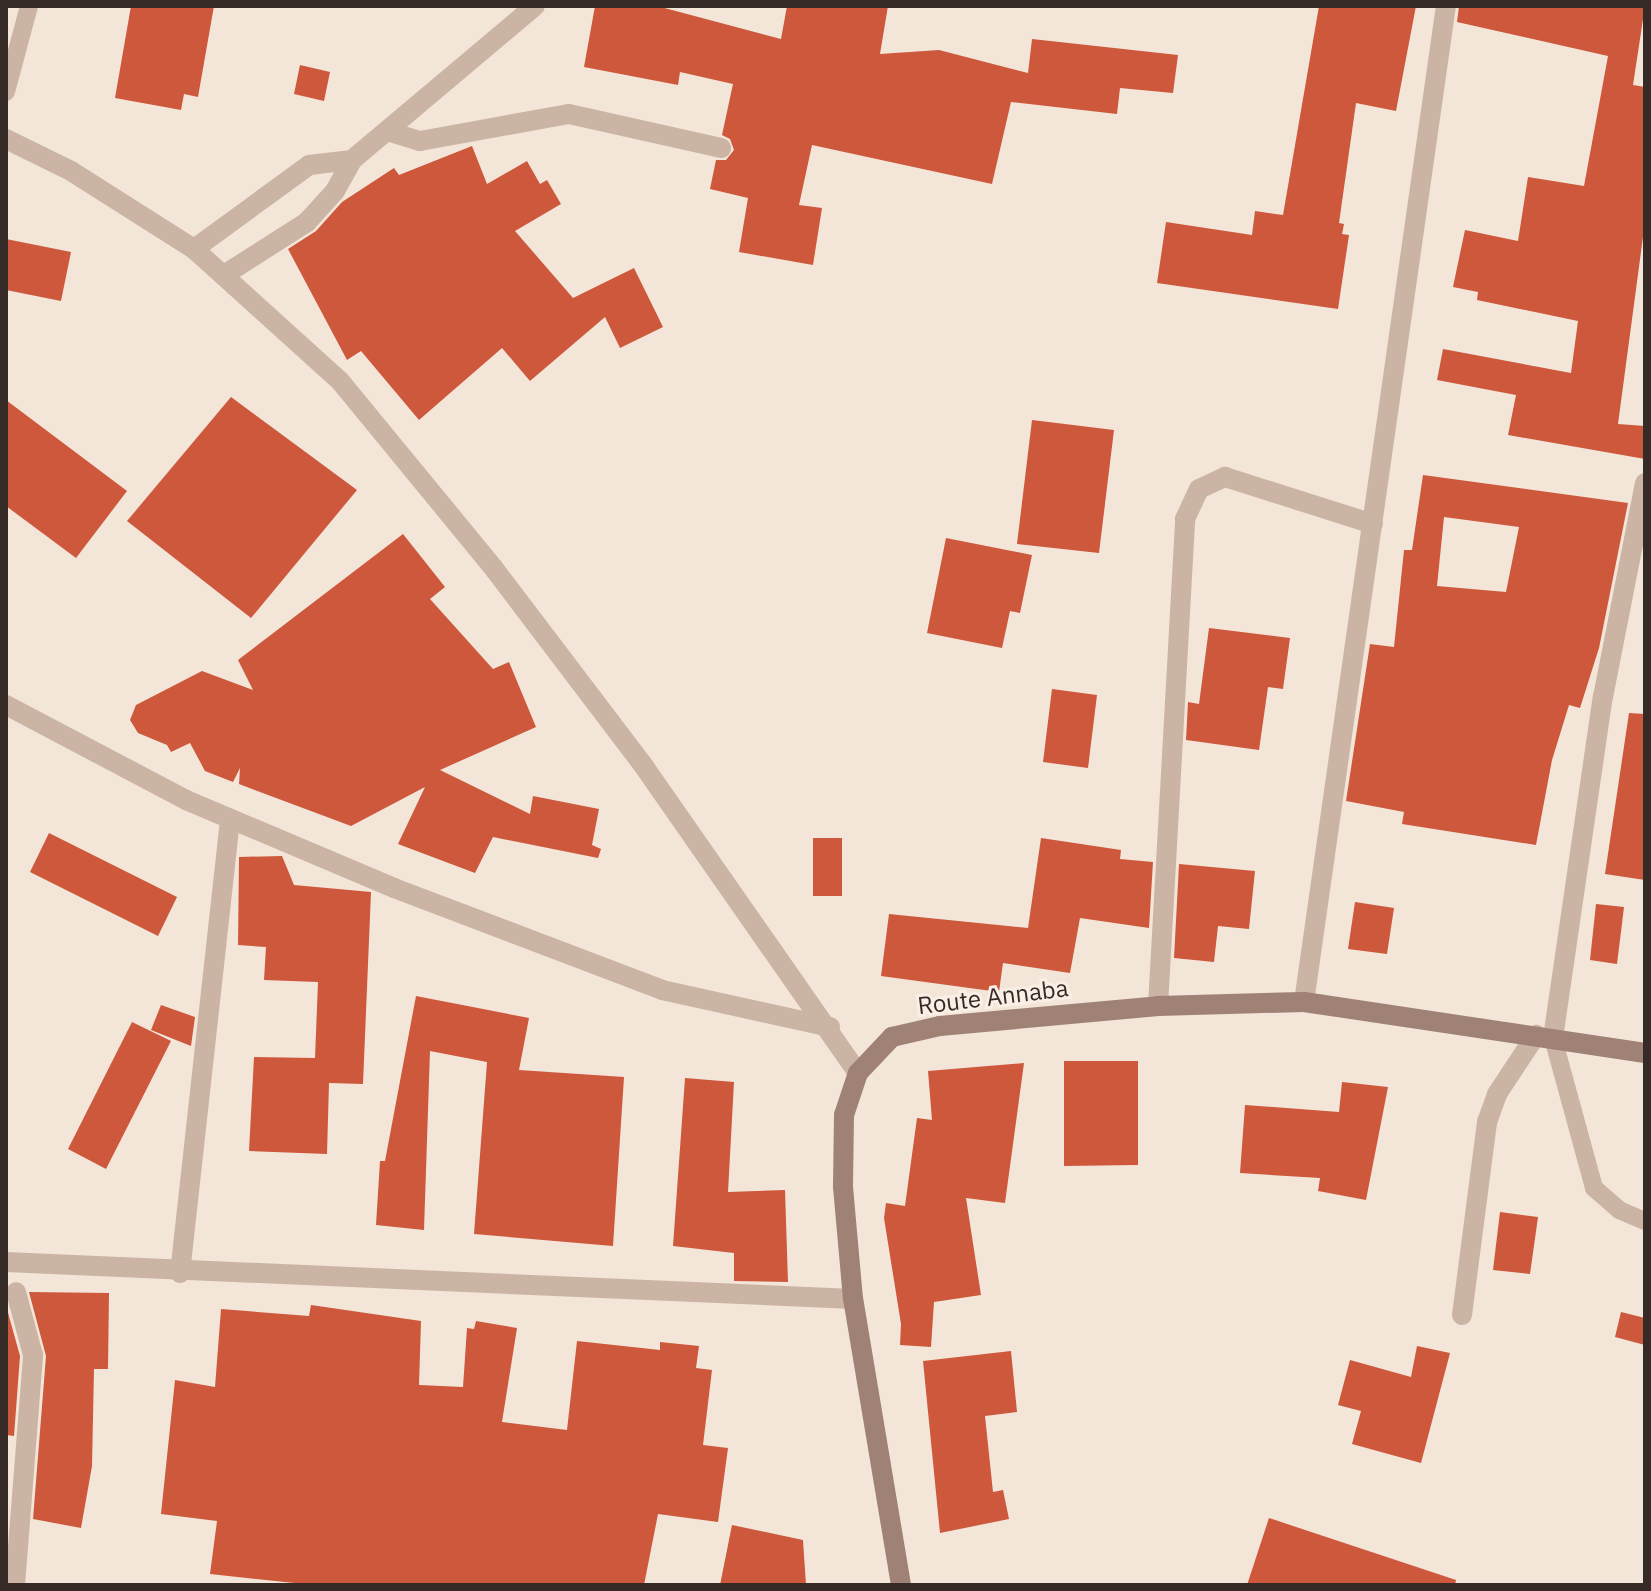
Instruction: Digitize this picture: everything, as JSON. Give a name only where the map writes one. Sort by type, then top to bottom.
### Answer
[{"type":"main road","name":"Route Annaba","points":[[901,1585],[853,1299],[843,1186],[844,1115],[858,1073],[892,1037],[940,1026],[1158,1006],[1304,1002],[1645,1053]]},
{"type":"main road","name":"Route Annaba","points":[[1618,1048],[1645,1065]]},
{"type":"street","points":[[227,273],[307,222],[335,191],[352,160],[535,6]]},
{"type":"street","points":[[1304,1002],[1446,6]]},
{"type":"street","points":[[387,131],[420,141],[569,114],[721,148]]},
{"type":"street","points":[[6,139],[71,171],[194,249],[227,273],[340,381],[495,570],[830,1027],[858,1073]]},
{"type":"street","points":[[194,249],[309,165],[352,160]]},
{"type":"street","points":[[1158,1006],[1185,519],[1199,489],[1225,477],[1373,524]]},
{"type":"street","points":[[1462,1315],[1487,1122],[1497,1094],[1544,1036],[1603,697],[1645,483]]},
{"type":"street","points":[[6,705],[230,819],[394,888],[662,990],[830,1027]]},
{"type":"street","points":[[180,1273],[230,819]]},
{"type":"street","points":[[6,1262],[180,1273],[853,1299]]},
{"type":"street","points":[[15,1585],[33,1355],[11,1294],[44,1265]]},
{"type":"lane","points":[[6,92],[29,6]]},
{"type":"lane","points":[[1544,1036],[1594,1188],[1619,1210],[1645,1221]]},
{"type":"building","points":[[131,6],[214,6],[198,97],[184,94],[181,110],[115,98]]},
{"type":"building","points":[[595,6],[657,6],[781,39],[787,6],[888,6],[880,54],[939,50],[1028,73],[1032,39],[1178,55],[1173,93],[1120,88],[1117,114],[1011,102],[992,184],[812,145],[799,205],[822,208],[813,265],[739,252],[748,198],[710,189],[716,160],[726,160],[734,150],[730,139],[722,135],[733,84],[680,72],[678,85],[584,67]]},
{"type":"building","points":[[1319,6],[1416,6],[1396,111],[1356,103],[1339,223],[1344,224],[1342,234],[1349,235],[1338,309],[1157,283],[1166,222],[1252,235],[1255,211],[1283,215]]},
{"type":"building","points":[[1459,6],[1645,6],[1633,85],[1645,87],[1645,222],[1618,424],[1645,426],[1645,459],[1508,435],[1516,395],[1437,380],[1443,349],[1571,373],[1578,321],[1477,300],[1478,292],[1453,287],[1465,230],[1518,241],[1528,177],[1584,186],[1608,56],[1457,22]]},
{"type":"building","points":[[300,65],[330,72],[324,101],[294,94]]},
{"type":"building","points":[[472,146],[487,184],[527,161],[540,184],[547,180],[561,204],[515,231],[573,298],[634,268],[663,327],[620,348],[605,317],[530,381],[502,348],[419,420],[361,351],[347,360],[288,249],[316,231],[342,202],[394,168],[399,175]]},
{"type":"building","points":[[6,239],[71,252],[61,301],[6,290]]},
{"type":"building","points":[[231,397],[357,490],[251,618],[127,521]]},
{"type":"building","points":[[6,400],[127,491],[76,558],[6,506]]},
{"type":"building","points":[[1032,420],[1114,430],[1099,553],[1017,544]]},
{"type":"building","points":[[1423,475],[1628,503],[1599,648],[1580,708],[1569,705],[1552,760],[1536,845],[1402,824],[1404,812],[1346,801],[1370,644],[1394,647],[1404,550],[1412,550]],"holes":[[[1444,517],[1519,527],[1506,592],[1437,586]]]},
{"type":"building","points":[[403,534],[445,587],[430,599],[493,669],[509,662],[536,727],[440,770],[530,814],[533,796],[599,809],[592,845],[601,849],[598,858],[493,837],[475,873],[398,844],[425,787],[351,826],[239,784],[240,768],[233,782],[205,771],[190,743],[171,752],[167,745],[138,733],[130,720],[136,705],[202,671],[253,690],[238,660]]},
{"type":"building","points":[[946,538],[1032,555],[1020,613],[1010,611],[1002,648],[927,633]]},
{"type":"building","points":[[1209,628],[1290,638],[1283,689],[1268,687],[1259,750],[1186,740],[1188,702],[1199,704]]},
{"type":"building","points":[[1052,689],[1097,695],[1088,768],[1043,762]]},
{"type":"building","points":[[1629,713],[1645,714],[1645,880],[1605,874]]},
{"type":"building","points":[[49,833],[177,897],[158,936],[30,872]]},
{"type":"building","points":[[813,838],[842,838],[842,896],[813,896]]},
{"type":"building","points":[[1041,838],[1121,850],[1120,859],[1153,862],[1149,928],[1080,918],[1070,973],[1003,963],[999,992],[881,976],[889,914],[1028,928]]},
{"type":"building","points":[[282,856],[294,885],[371,892],[363,1084],[329,1083],[327,1154],[249,1151],[254,1057],[315,1058],[318,982],[264,980],[266,947],[238,945],[239,857]]},
{"type":"building","points":[[1179,864],[1255,871],[1249,929],[1218,926],[1214,962],[1174,958]]},
{"type":"building","points":[[1355,902],[1394,908],[1387,954],[1348,949]]},
{"type":"building","points":[[1596,904],[1624,907],[1617,964],[1590,960]]},
{"type":"building","points":[[416,996],[529,1018],[519,1070],[624,1077],[613,1246],[474,1234],[487,1062],[430,1051],[424,1230],[376,1225],[380,1161],[385,1161]]},
{"type":"building","points":[[161,1005],[195,1017],[191,1046],[151,1030]]},
{"type":"building","points":[[132,1022],[171,1041],[106,1169],[68,1149]]},
{"type":"building","points":[[1064,1061],[1138,1061],[1138,1165],[1064,1166]]},
{"type":"building","points":[[1024,1063],[1005,1203],[966,1198],[981,1295],[934,1302],[931,1347],[900,1345],[901,1324],[884,1218],[886,1203],[905,1206],[917,1118],[932,1120],[928,1071]]},
{"type":"building","points":[[685,1078],[734,1082],[728,1192],[785,1190],[788,1282],[734,1281],[734,1253],[673,1246]]},
{"type":"building","points":[[1342,1082],[1388,1087],[1366,1200],[1318,1191],[1320,1178],[1240,1173],[1245,1105],[1339,1112]]},
{"type":"building","points":[[1500,1212],[1538,1217],[1530,1274],[1493,1270]]},
{"type":"building","points":[[29,1292],[109,1293],[108,1369],[94,1369],[92,1466],[81,1528],[33,1519],[46,1356]]},
{"type":"building","points":[[311,1305],[421,1321],[419,1385],[463,1387],[467,1328],[474,1329],[476,1321],[517,1328],[502,1422],[567,1430],[577,1341],[660,1350],[660,1342],[699,1346],[696,1368],[712,1370],[703,1445],[728,1448],[718,1522],[658,1514],[644,1585],[313,1585],[210,1574],[217,1521],[161,1514],[175,1380],[215,1387],[221,1309],[309,1316]]},
{"type":"building","points":[[7,1309],[20,1356],[14,1436],[6,1435]]},
{"type":"building","points":[[1621,1312],[1645,1318],[1645,1345],[1615,1337]]},
{"type":"building","points":[[1417,1346],[1450,1353],[1421,1463],[1352,1444],[1361,1411],[1338,1405],[1350,1360],[1411,1377]]},
{"type":"building","points":[[1011,1351],[1017,1412],[985,1416],[993,1492],[1003,1490],[1009,1519],[940,1533],[923,1361]]},
{"type":"building","points":[[1269,1518],[1456,1580],[1455,1585],[1247,1585]]},
{"type":"building","points":[[732,1525],[803,1540],[806,1585],[720,1585]]}]
